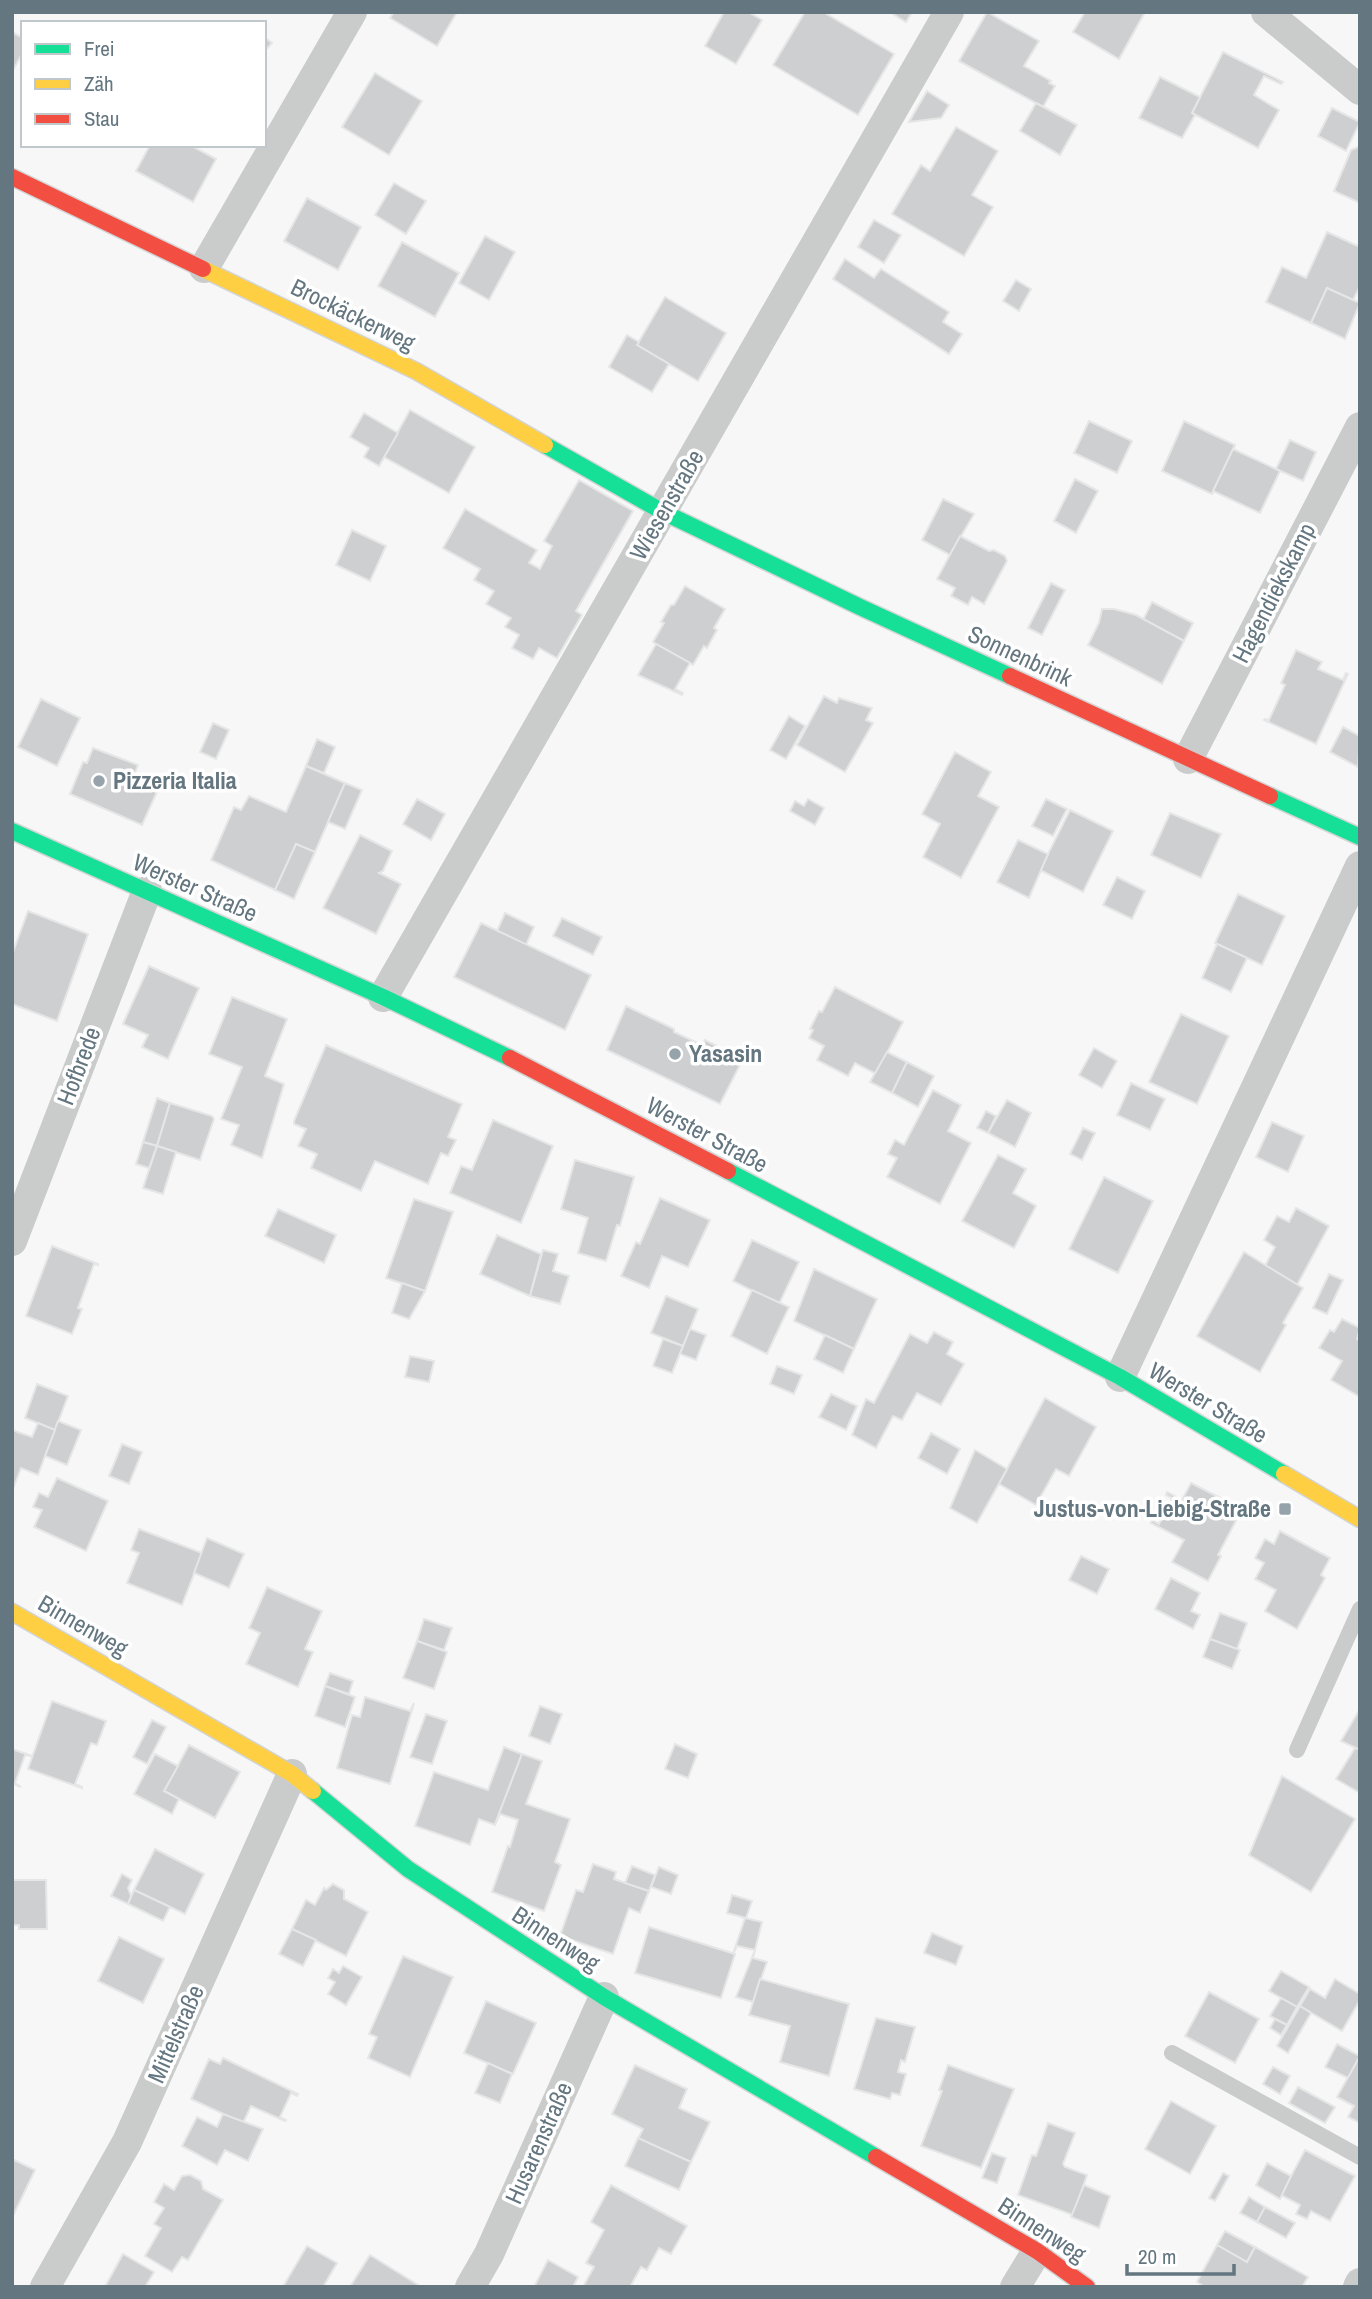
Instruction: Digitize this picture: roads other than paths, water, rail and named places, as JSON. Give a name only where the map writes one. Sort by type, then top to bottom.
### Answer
[{"type":"street","points":[[204,268],[352,12]]},
{"type":"street","name":"Wiesenstraße","points":[[383,997],[950,12]]},
{"type":"street","points":[[1266,12],[1360,90]]},
{"type":"street","name":"Brockäckerweg","points":[[12,177],[416,371],[663,512]]},
{"type":"street","name":"Hagendiekskamp","points":[[1188,759],[1360,427]]},
{"type":"street","name":"Sonnenbrink","points":[[663,512],[872,613],[1360,837]]},
{"type":"street","name":"Werster Straße","points":[[12,831],[383,997],[525,1065],[1120,1377],[1360,1520]]},
{"type":"street","points":[[1120,1377],[1360,866]]},
{"type":"street","name":"Hofbrede","points":[[12,1241],[147,891]]},
{"type":"street","name":"Binnenweg","points":[[12,1612],[292,1774],[408,1869],[604,1997],[1037,2251],[1087,2287]]},
{"type":"street","name":"Mittelstraße","points":[[45,2287],[127,2142],[292,1774]]},
{"type":"street","name":"Husarenstraße","points":[[470,2287],[489,2254],[604,1997]]},
{"type":"street","points":[[1015,2287],[1037,2251]]},
{"type":"lane","points":[[1297,1750],[1360,1609]]},
{"type":"lane","points":[[1172,2053],[1360,2157]]},
{"type":"place","name":"Pizzeria Italia","points":[[99,781]]},
{"type":"place","name":"Yasasin","points":[[675,1054]]},
{"type":"place","name":"Justus-von-Liebig-Straße","points":[[1285,1509]]}]
